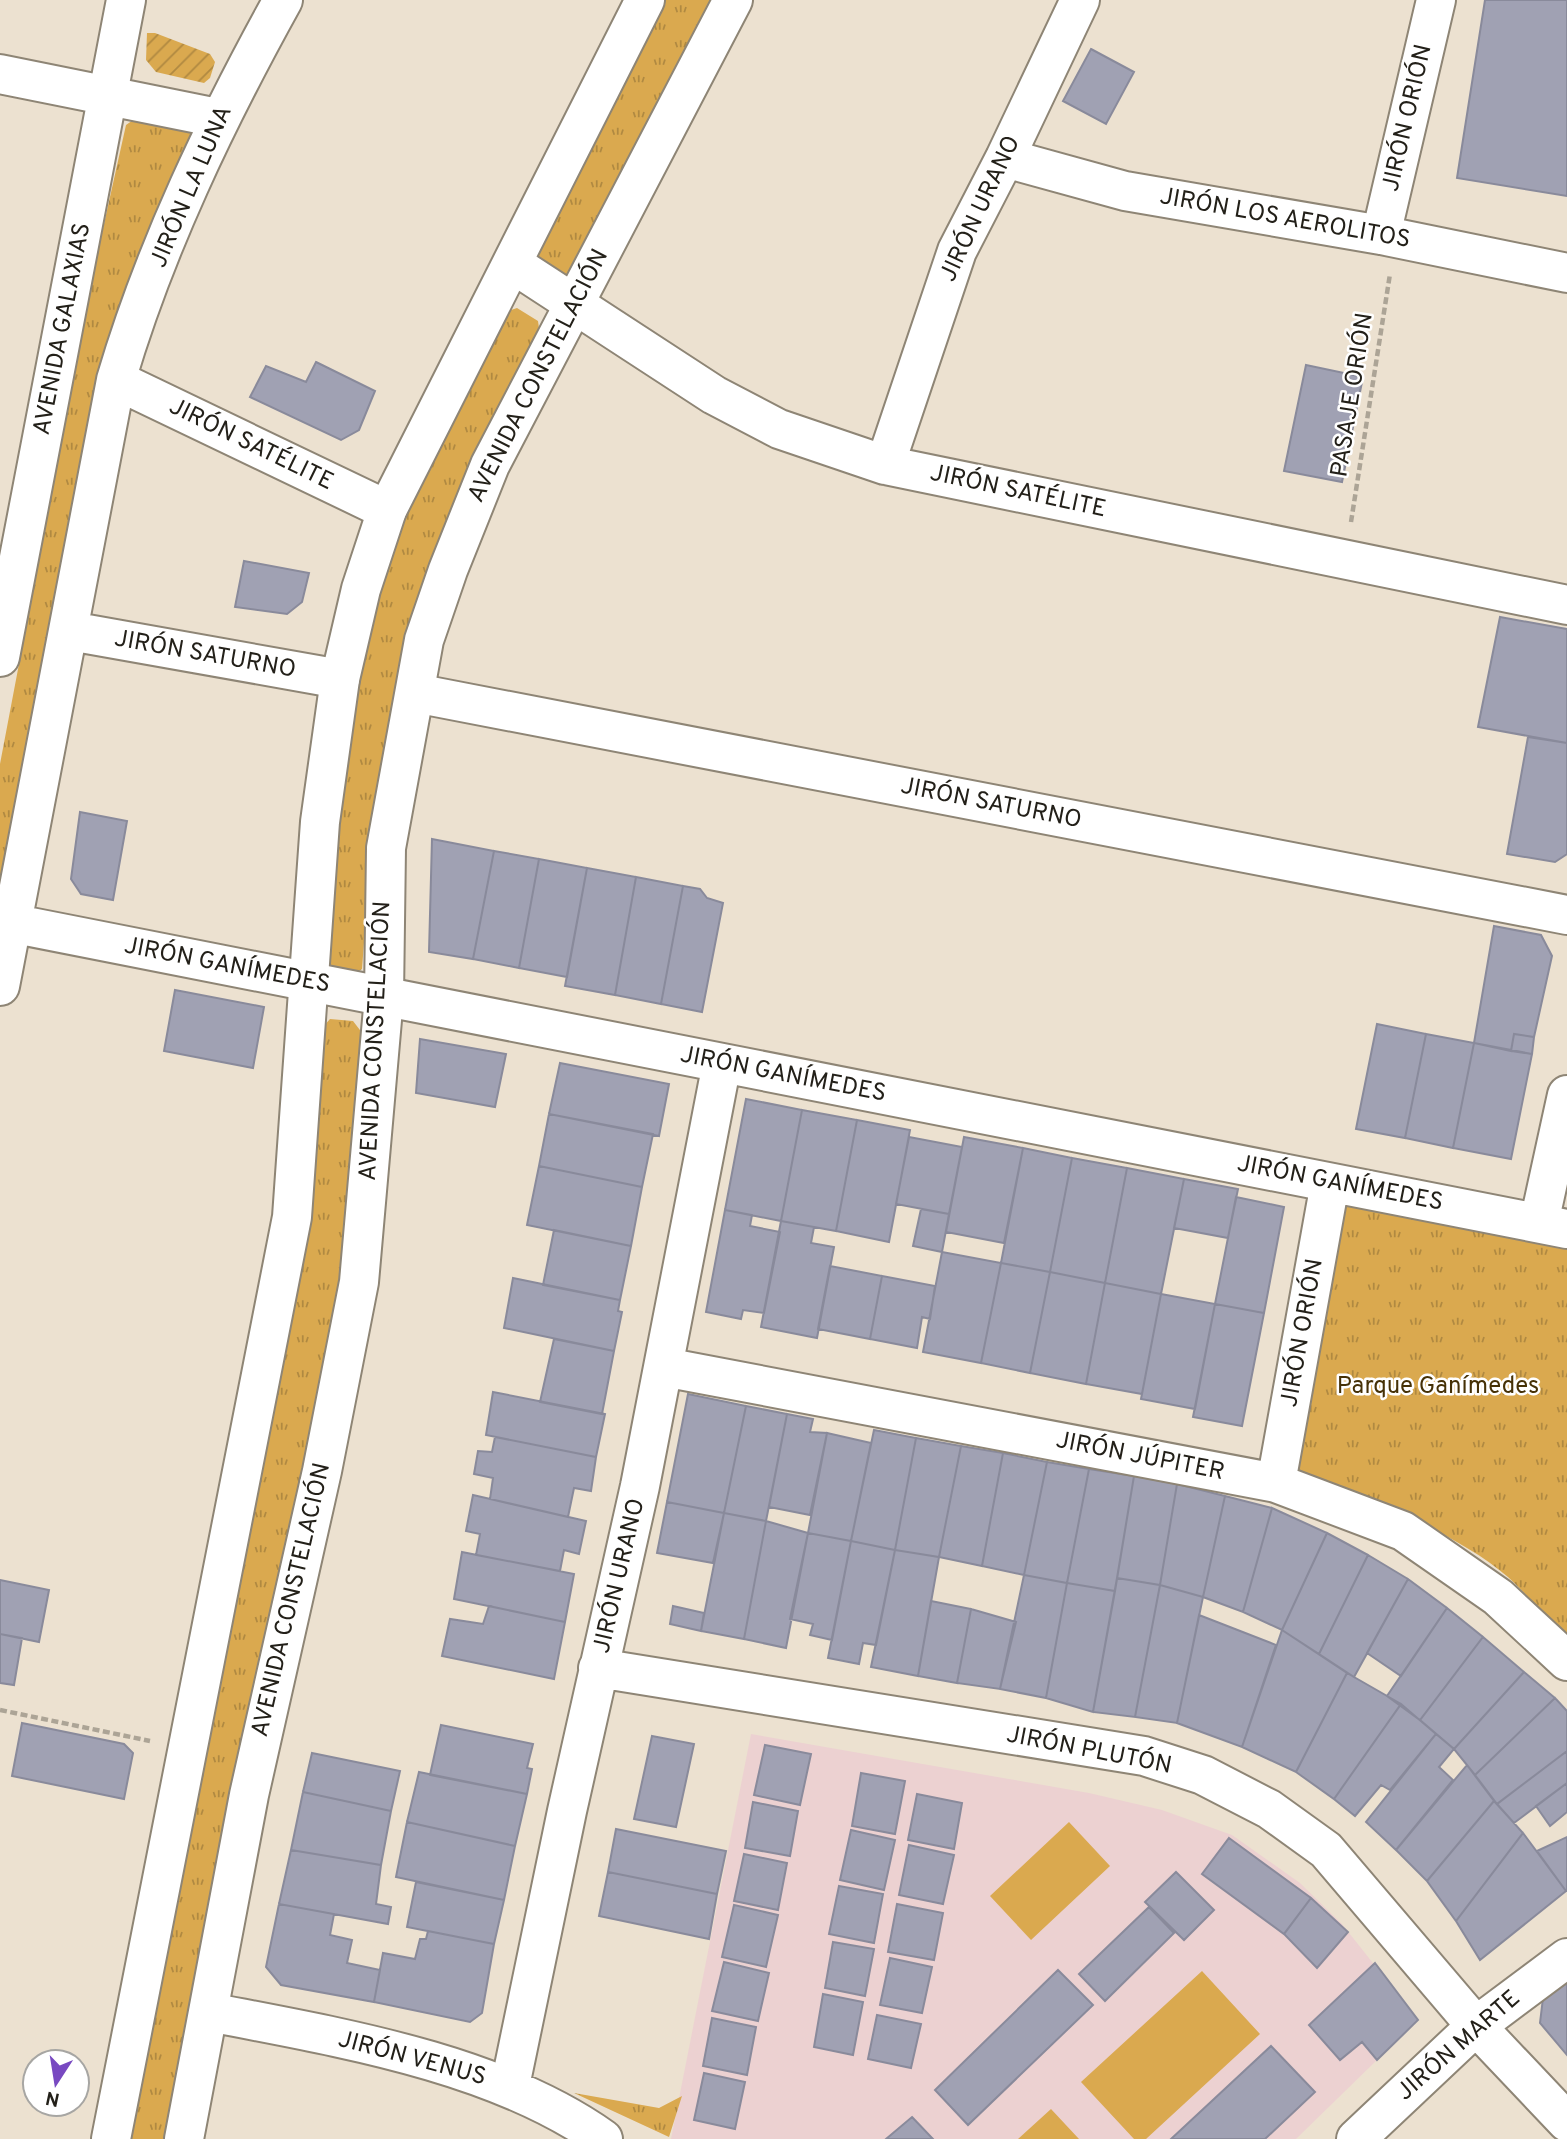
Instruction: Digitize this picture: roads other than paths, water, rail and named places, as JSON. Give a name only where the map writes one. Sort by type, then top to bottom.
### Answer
[{"type":"street","name":"AVENIDA GALAXIAS","points":[[0,657],[126,0]]},
{"type":"street","name":"JIRÓN LA LUNA","points":[[116,380],[128,339],[218,118],[283,0]]},
{"type":"street","points":[[111,2139],[292,1217],[311,983],[320,822],[340,679],[361,589],[387,510],[645,0]]},
{"type":"street","name":"AVENIDA CONSTELACIÓN","points":[[184,2139],[249,1795],[322,1471],[359,1282],[384,997],[386,848],[424,640],[448,570],[490,465],[733,0]]},
{"type":"street","name":"JIRÓN URANO","points":[[885,465],[957,251],[1005,158],[1080,0]]},
{"type":"street","name":"JIRÓN ORIÓN","points":[[1381,235],[1436,0]]},
{"type":"street","points":[[0,74],[218,118]]},
{"type":"street","name":"JIRÓN LOS AEROLITOS","points":[[1005,158],[1125,191],[1381,235],[1567,273]]},
{"type":"street","name":"JIRÓN SATÉLITE","points":[[513,264],[573,306],[714,395],[779,429],[885,465],[1567,605]]},
{"type":"street","points":[[0,986],[6,923],[70,631],[116,380]]},
{"type":"street","name":"JIRÓN SATÉLITE","points":[[116,380],[387,510]]},
{"type":"street","name":"JIRÓN SATURNO","points":[[70,631],[340,679]]},
{"type":"street","name":"JIRÓN SATURNO","points":[[415,693],[1567,915]]},
{"type":"street","name":"JIRÓN GANÍMEDES","points":[[6,923],[1553,1226]]},
{"type":"street","name":"JIRÓN URANO","points":[[510,2086],[664,1367],[722,1063]]},
{"type":"street","points":[[1553,1226],[1567,1095]]},
{"type":"street","name":"JIRÓN ORIÓN","points":[[1276,1483],[1330,1183]]},
{"type":"street","name":"JIRÓN JÚPITER","points":[[664,1367],[1276,1483],[1403,1531],[1498,1597],[1567,1661]]},
{"type":"street","name":"JIRÓN PLUTÓN","points":[[598,1668],[1144,1756],[1203,1775],[1269,1809],[1326,1850],[1476,2026],[1567,2122]]},
{"type":"street","name":"JIRÓN MARTE","points":[[1356,2139],[1476,2026],[1567,1958]]},
{"type":"street","name":"JIRÓN VENUS","points":[[209,2012],[325,2035],[510,2086],[603,2139]]},
{"type":"park label","name":"Parque Ganímedes","points":[[1438,1387]]}]
